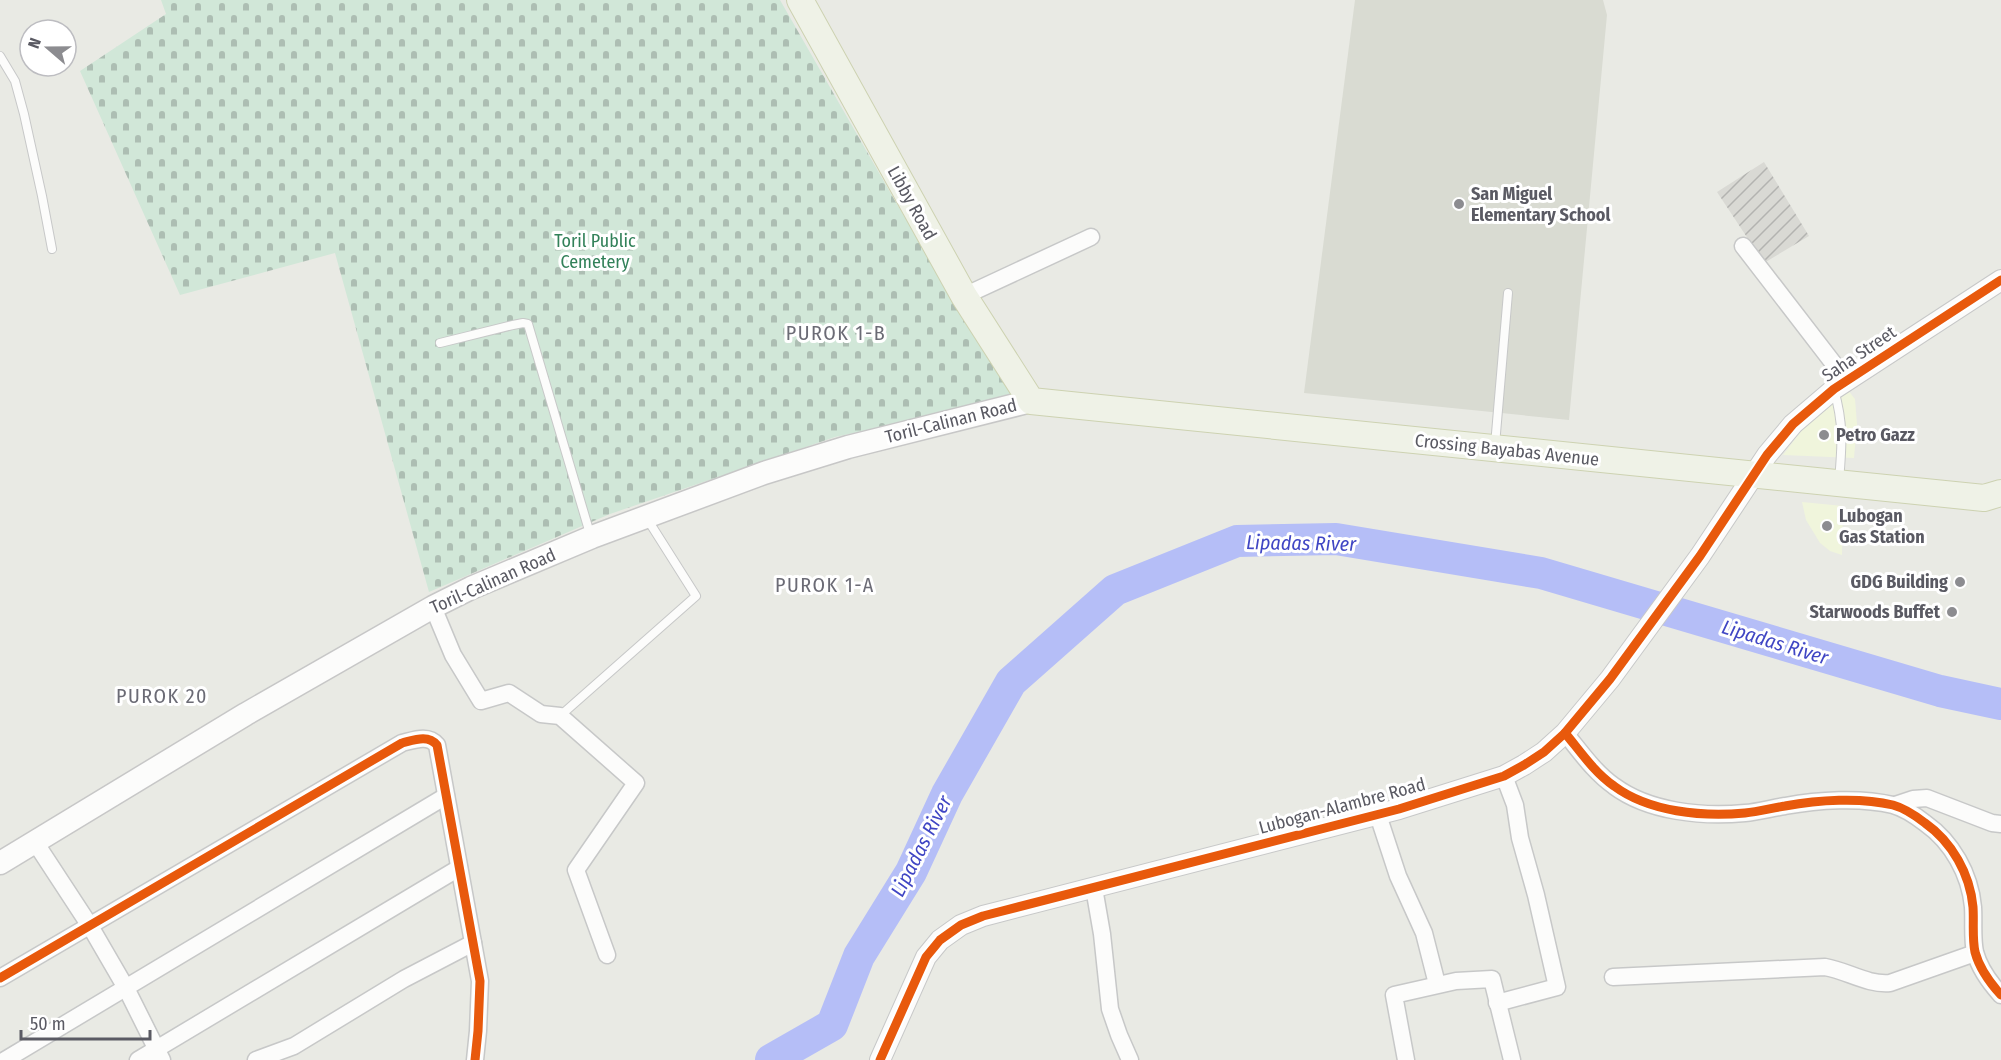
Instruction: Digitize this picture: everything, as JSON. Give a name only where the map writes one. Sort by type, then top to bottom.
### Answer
[{"type":"main road","name":"Libby Road","points":[[800,0],[964,296],[1031,401]]},
{"type":"main road","name":"Crossing Bayabas Avenue","points":[[1031,401],[1995,499]]},
{"type":"main road","name":"Toril-Calinan Road","points":[[0,863],[246,714],[433,607],[481,584],[592,537],[813,457],[1031,401]]},
{"type":"street","points":[[964,296],[1091,237]]},
{"type":"street","points":[[1743,246],[1841,385]]},
{"type":"street","name":"Saha Street","points":[[1754,475],[1779,438],[1841,385],[2001,280]]},
{"type":"street","name":"Lubogan-Alambre Road","points":[[880,1060],[926,957],[940,940],[961,925],[983,916],[1378,815],[1458,792],[1504,776],[1544,752],[1565,733],[1598,694],[1700,556],[1754,475]]},
{"type":"street","points":[[433,607],[453,655],[481,701],[509,693],[541,714],[560,716],[636,783],[576,870],[607,955]]},
{"type":"street","points":[[1565,733],[1613,786],[1630,797],[1654,806],[1678,811],[1744,813],[1824,800],[1895,805],[1927,798],[1992,823],[2001,824]]},
{"type":"street","points":[[0,978],[402,743],[428,739],[437,746],[480,981],[475,1060]]},
{"type":"street","points":[[1497,1003],[1557,987],[1520,838],[1515,805],[1504,776]]},
{"type":"street","points":[[5,1060],[446,796]]},
{"type":"street","points":[[1895,805],[1927,824],[1943,840],[1964,869],[1973,906],[1976,953],[1991,984],[2001,995]]},
{"type":"street","points":[[1378,815],[1398,876],[1424,933],[1437,984]]},
{"type":"street","points":[[35,842],[90,926],[126,988],[158,1055]]},
{"type":"street","points":[[138,1060],[158,1055],[459,868]]},
{"type":"street","points":[[1094,888],[1102,934],[1110,1009],[1131,1060]]},
{"type":"street","points":[[256,1060],[294,1046],[404,979],[473,943]]},
{"type":"street","points":[[1613,977],[1825,967],[1840,969],[1878,984],[1890,983],[1976,953]]},
{"type":"street","points":[[1406,1060],[1394,995],[1437,984],[1492,979],[1512,1060]]},
{"type":"lane","points":[[0,57],[15,81],[24,114],[52,249]]},
{"type":"lane","points":[[1494,449],[1508,293]]},
{"type":"lane","points":[[440,343],[513,325],[528,324],[592,537]]},
{"type":"lane","points":[[1838,484],[1842,448],[1841,385]]},
{"type":"lane","points":[[560,716],[696,596],[646,517]]},
{"type":"shaded area","name":"San Miguel Elementary School","points":[[1355,0],[1603,0],[1607,15],[1569,420],[1304,393]]},
{"type":"shaded area","points":[[1764,162],[1809,236],[1764,263],[1717,192]]},
{"type":"shaded area","points":[[1847,389],[1855,399],[1857,424],[1854,458],[1783,455],[1805,426]]},
{"type":"shaded area","points":[[1802,502],[1843,506],[1842,555],[1830,551],[1820,543],[1806,520]]},
{"type":"green space","name":"Toril Public Cemetery","points":[[161,0],[780,0],[898,206],[1014,398],[835,437],[610,514],[429,592],[335,253],[180,295],[80,71],[166,14]]},
{"type":"waterway","name":"Lipadas River","points":[[771,1060],[832,1025],[859,956],[911,872],[947,794],[1011,682],[1115,590],[1237,541],[1336,539],[1541,573],[1940,691],[2001,704]]},
{"type":"cycle path","points":[[880,1060],[926,957],[940,940],[961,925],[983,916],[1399,809],[1504,776],[1544,752],[1565,733],[1610,679],[1700,556],[1767,455],[1793,424],[1834,389],[2001,280]]},
{"type":"cycle path","points":[[1565,733],[1600,774],[1614,786],[1643,802],[1676,811],[1728,814],[1811,802],[1853,800],[1880,802],[1910,812],[1935,831],[1951,849],[1964,871],[1973,907],[1975,952],[1979,964],[2001,995]]},
{"type":"cycle path","points":[[0,978],[402,743],[425,739],[437,745],[480,981],[475,1060]]},
{"type":"place","name":"San Miguel Elementary School","points":[[1459,204]]},
{"type":"place","name":"Petro Gazz","points":[[1824,435]]},
{"type":"place","name":"Lubogan Gas Station","points":[[1827,526]]},
{"type":"place","name":"GDG Building","points":[[1960,582]]},
{"type":"place","name":"Starwoods Buffet","points":[[1952,612]]},
{"type":"district","name":"PUROK 1-B","points":[[836,333]]},
{"type":"district","name":"PUROK 1-A","points":[[825,585]]},
{"type":"district","name":"PUROK 20","points":[[162,696]]}]
